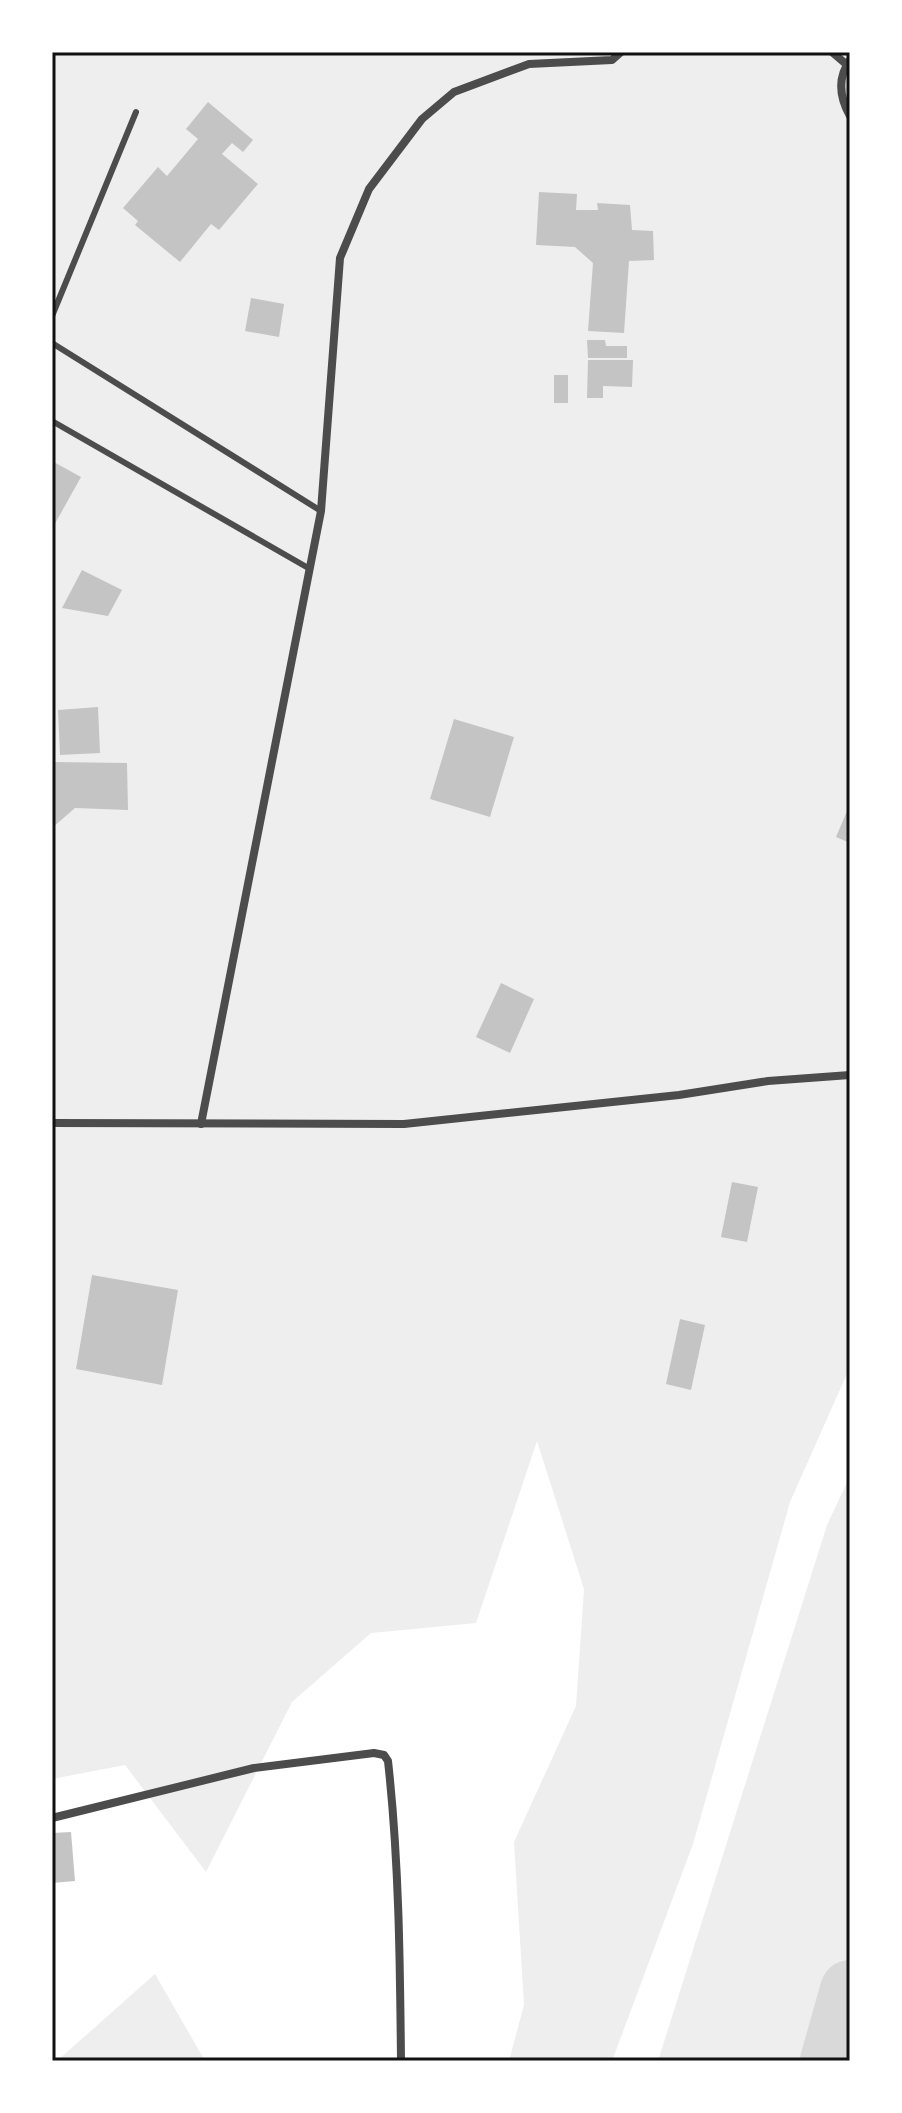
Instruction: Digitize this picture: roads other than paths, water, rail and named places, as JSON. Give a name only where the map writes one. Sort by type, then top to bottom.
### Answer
[{"type":"street","points":[[201,1124],[321,511],[340,258],[369,189],[422,119],[454,92],[529,64],[612,60],[621,52]]},
{"type":"street","points":[[832,52],[848,62],[840,89],[850,116]]},
{"type":"street","points":[[52,1123],[404,1124],[679,1095],[768,1081],[850,1075]]},
{"type":"street","points":[[52,1818],[254,1768],[374,1753],[384,1755],[388,1761],[393,1809],[400,1926],[401,2061]]},
{"type":"lane","points":[[52,316],[136,112]]},
{"type":"lane","points":[[52,343],[321,511]]},
{"type":"lane","points":[[52,421],[310,569]]},
{"type":"waterway","points":[[830,2061],[850,1990]]}]
